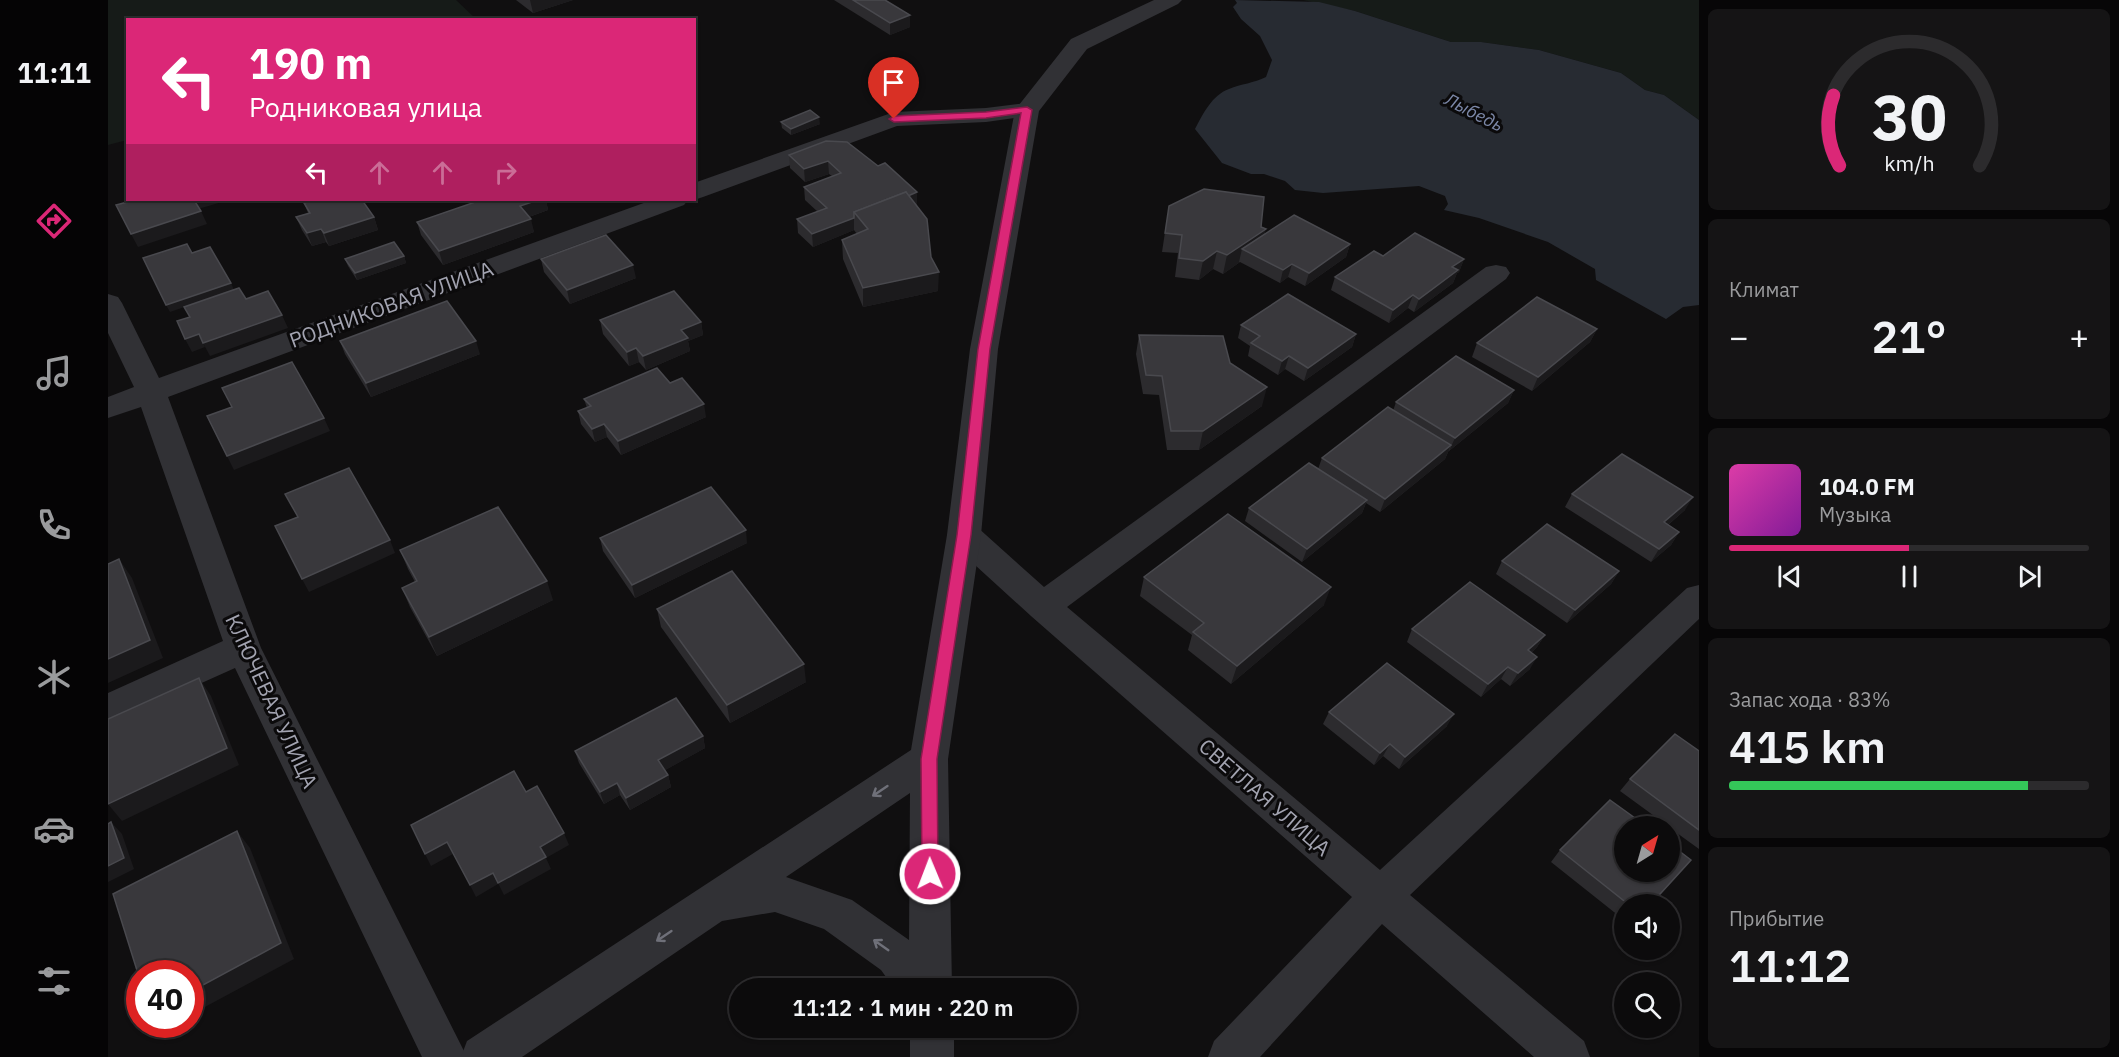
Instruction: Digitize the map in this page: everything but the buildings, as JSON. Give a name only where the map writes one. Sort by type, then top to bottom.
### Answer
[{"type":"street","points":[[931,978],[929,759],[964,535],[984,349],[1027,110],[1079,44],[1171,0]]},
{"type":"street","points":[[696,191],[894,119],[986,115],[1027,110]]},
{"type":"street","name":"РОДНИКОВАЯ УЛИЦА","points":[[108,408],[672,201]]},
{"type":"street","points":[[1043,606],[1496,273]]},
{"type":"street","name":"КЛЮЧЕВАЯ УЛИЦА","points":[[108,303],[151,392],[243,648],[445,1057]]},
{"type":"street","name":"СВЕТЛАЯ УЛИЦА","points":[[964,535],[1043,606],[1568,1057]]},
{"type":"street","points":[[1230,1057],[1381,896],[1699,598]]},
{"type":"street","points":[[108,710],[243,648]]},
{"type":"street","points":[[483,1057],[929,759]]},
{"type":"street","points":[[712,903],[775,893],[837,914],[896,956],[912,978]]},
{"type":"street","points":[[932,1038],[932,1057]]},
{"type":"shaded area","points":[[108,0],[456,0],[475,18],[126,18],[126,140],[108,145]]},
{"type":"shaded area","points":[[1303,0],[1699,0],[1699,120],[1664,95],[1645,90],[1621,73],[1539,50],[1481,42],[1451,42],[1355,11]]},
{"type":"water","name":"Лыбедь","points":[[1235,0],[1319,2],[1355,11],[1451,42],[1481,42],[1539,50],[1621,73],[1645,90],[1664,95],[1699,120],[1699,305],[1683,307],[1666,319],[1596,280],[1595,269],[1548,242],[1479,218],[1444,210],[1448,204],[1445,196],[1419,186],[1323,193],[1295,190],[1285,181],[1264,174],[1251,174],[1222,163],[1195,129],[1201,117],[1218,96],[1229,89],[1266,77],[1272,60],[1260,36],[1241,19],[1233,7],[1237,3]]},
{"type":"route","points":[[894,119],[986,115],[1027,110],[984,349],[964,535],[929,759],[930,874]]}]
